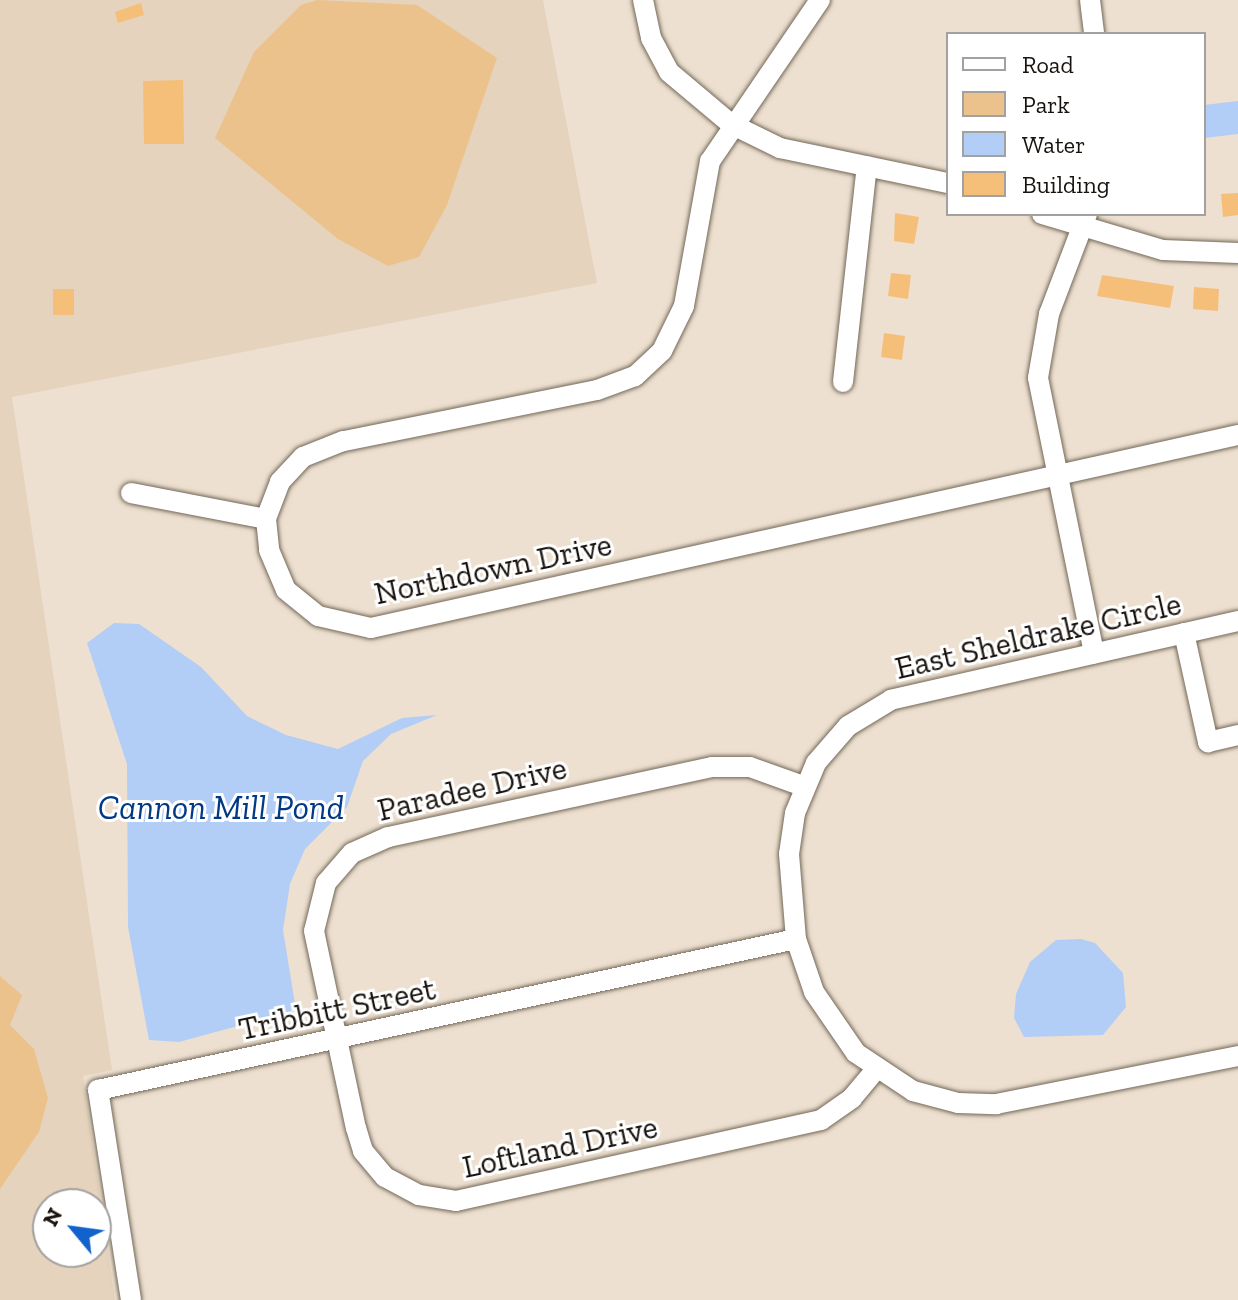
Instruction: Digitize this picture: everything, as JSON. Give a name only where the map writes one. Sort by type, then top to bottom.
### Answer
[{"type":"street","points":[[643,0],[651,38],[669,72],[731,124],[780,148],[946,183]]},
{"type":"street","name":"Northdown Drive","points":[[820,0],[731,124],[705,179],[680,322],[649,365],[597,390],[317,450],[280,482],[266,519],[272,559],[286,590],[318,616],[371,628],[1238,435]]},
{"type":"street","points":[[1090,0],[1094,32]]},
{"type":"street","points":[[843,382],[867,166]]},
{"type":"street","points":[[1054,216],[1084,221],[1163,250],[1238,253]]},
{"type":"street","points":[[1084,221],[1039,356],[1040,402],[1094,653]]},
{"type":"street","points":[[131,493],[266,519]]},
{"type":"street","name":"East Sheldrake Circle","points":[[1238,621],[891,700],[848,726],[803,786],[789,854],[796,939],[833,1025],[876,1069],[934,1098],[986,1104],[1238,1056]]},
{"type":"street","points":[[1184,633],[1208,742],[1238,735]]},
{"type":"street","name":"Paradee Drive","points":[[338,1040],[315,917],[338,866],[369,844],[724,766],[803,786]]},
{"type":"street","name":"Tribbitt Street","points":[[131,1300],[98,1090],[796,939]]},
{"type":"street","name":"Loftland Drive","points":[[338,1040],[363,1151],[385,1177],[438,1200],[801,1126],[837,1111],[876,1069]]},
{"type":"shaded area","points":[[0,0],[543,0],[597,283],[12,397],[112,1070],[83,1076],[99,1188],[32,1188],[32,1268],[110,1268],[115,1300],[0,1300]]},
{"type":"green space","points":[[317,0],[417,5],[497,58],[447,205],[419,257],[388,266],[338,239],[215,138],[254,52],[301,5]]},
{"type":"green space","points":[[0,976],[22,995],[10,1025],[34,1049],[48,1098],[39,1132],[0,1189]]},
{"type":"water","points":[[1238,101],[1238,134],[1206,138],[1206,105]]},
{"type":"water","name":"Cannon Mill Pond","points":[[114,623],[139,624],[201,667],[247,716],[286,735],[338,749],[402,718],[437,715],[391,734],[363,761],[347,807],[305,849],[290,884],[283,930],[296,1010],[179,1042],[149,1040],[128,927],[127,764],[87,643]]},
{"type":"water","points":[[1081,939],[1095,943],[1123,973],[1126,1007],[1103,1035],[1024,1037],[1014,1018],[1016,994],[1030,962],[1056,940]]},
{"type":"building","points":[[141,3],[144,15],[118,23],[115,12]]},
{"type":"building","points":[[183,80],[184,144],[144,144],[143,81]]},
{"type":"building","points":[[1238,193],[1238,215],[1223,217],[1221,194]]},
{"type":"building","points":[[895,213],[919,217],[914,244],[894,241]]},
{"type":"building","points":[[891,273],[911,275],[908,299],[888,296]]},
{"type":"building","points":[[1102,275],[1174,286],[1170,308],[1097,296]]},
{"type":"building","points":[[1194,287],[1219,289],[1218,311],[1193,309]]},
{"type":"building","points":[[53,289],[74,289],[74,315],[53,315]]},
{"type":"building","points":[[884,333],[905,336],[902,360],[881,357]]}]
